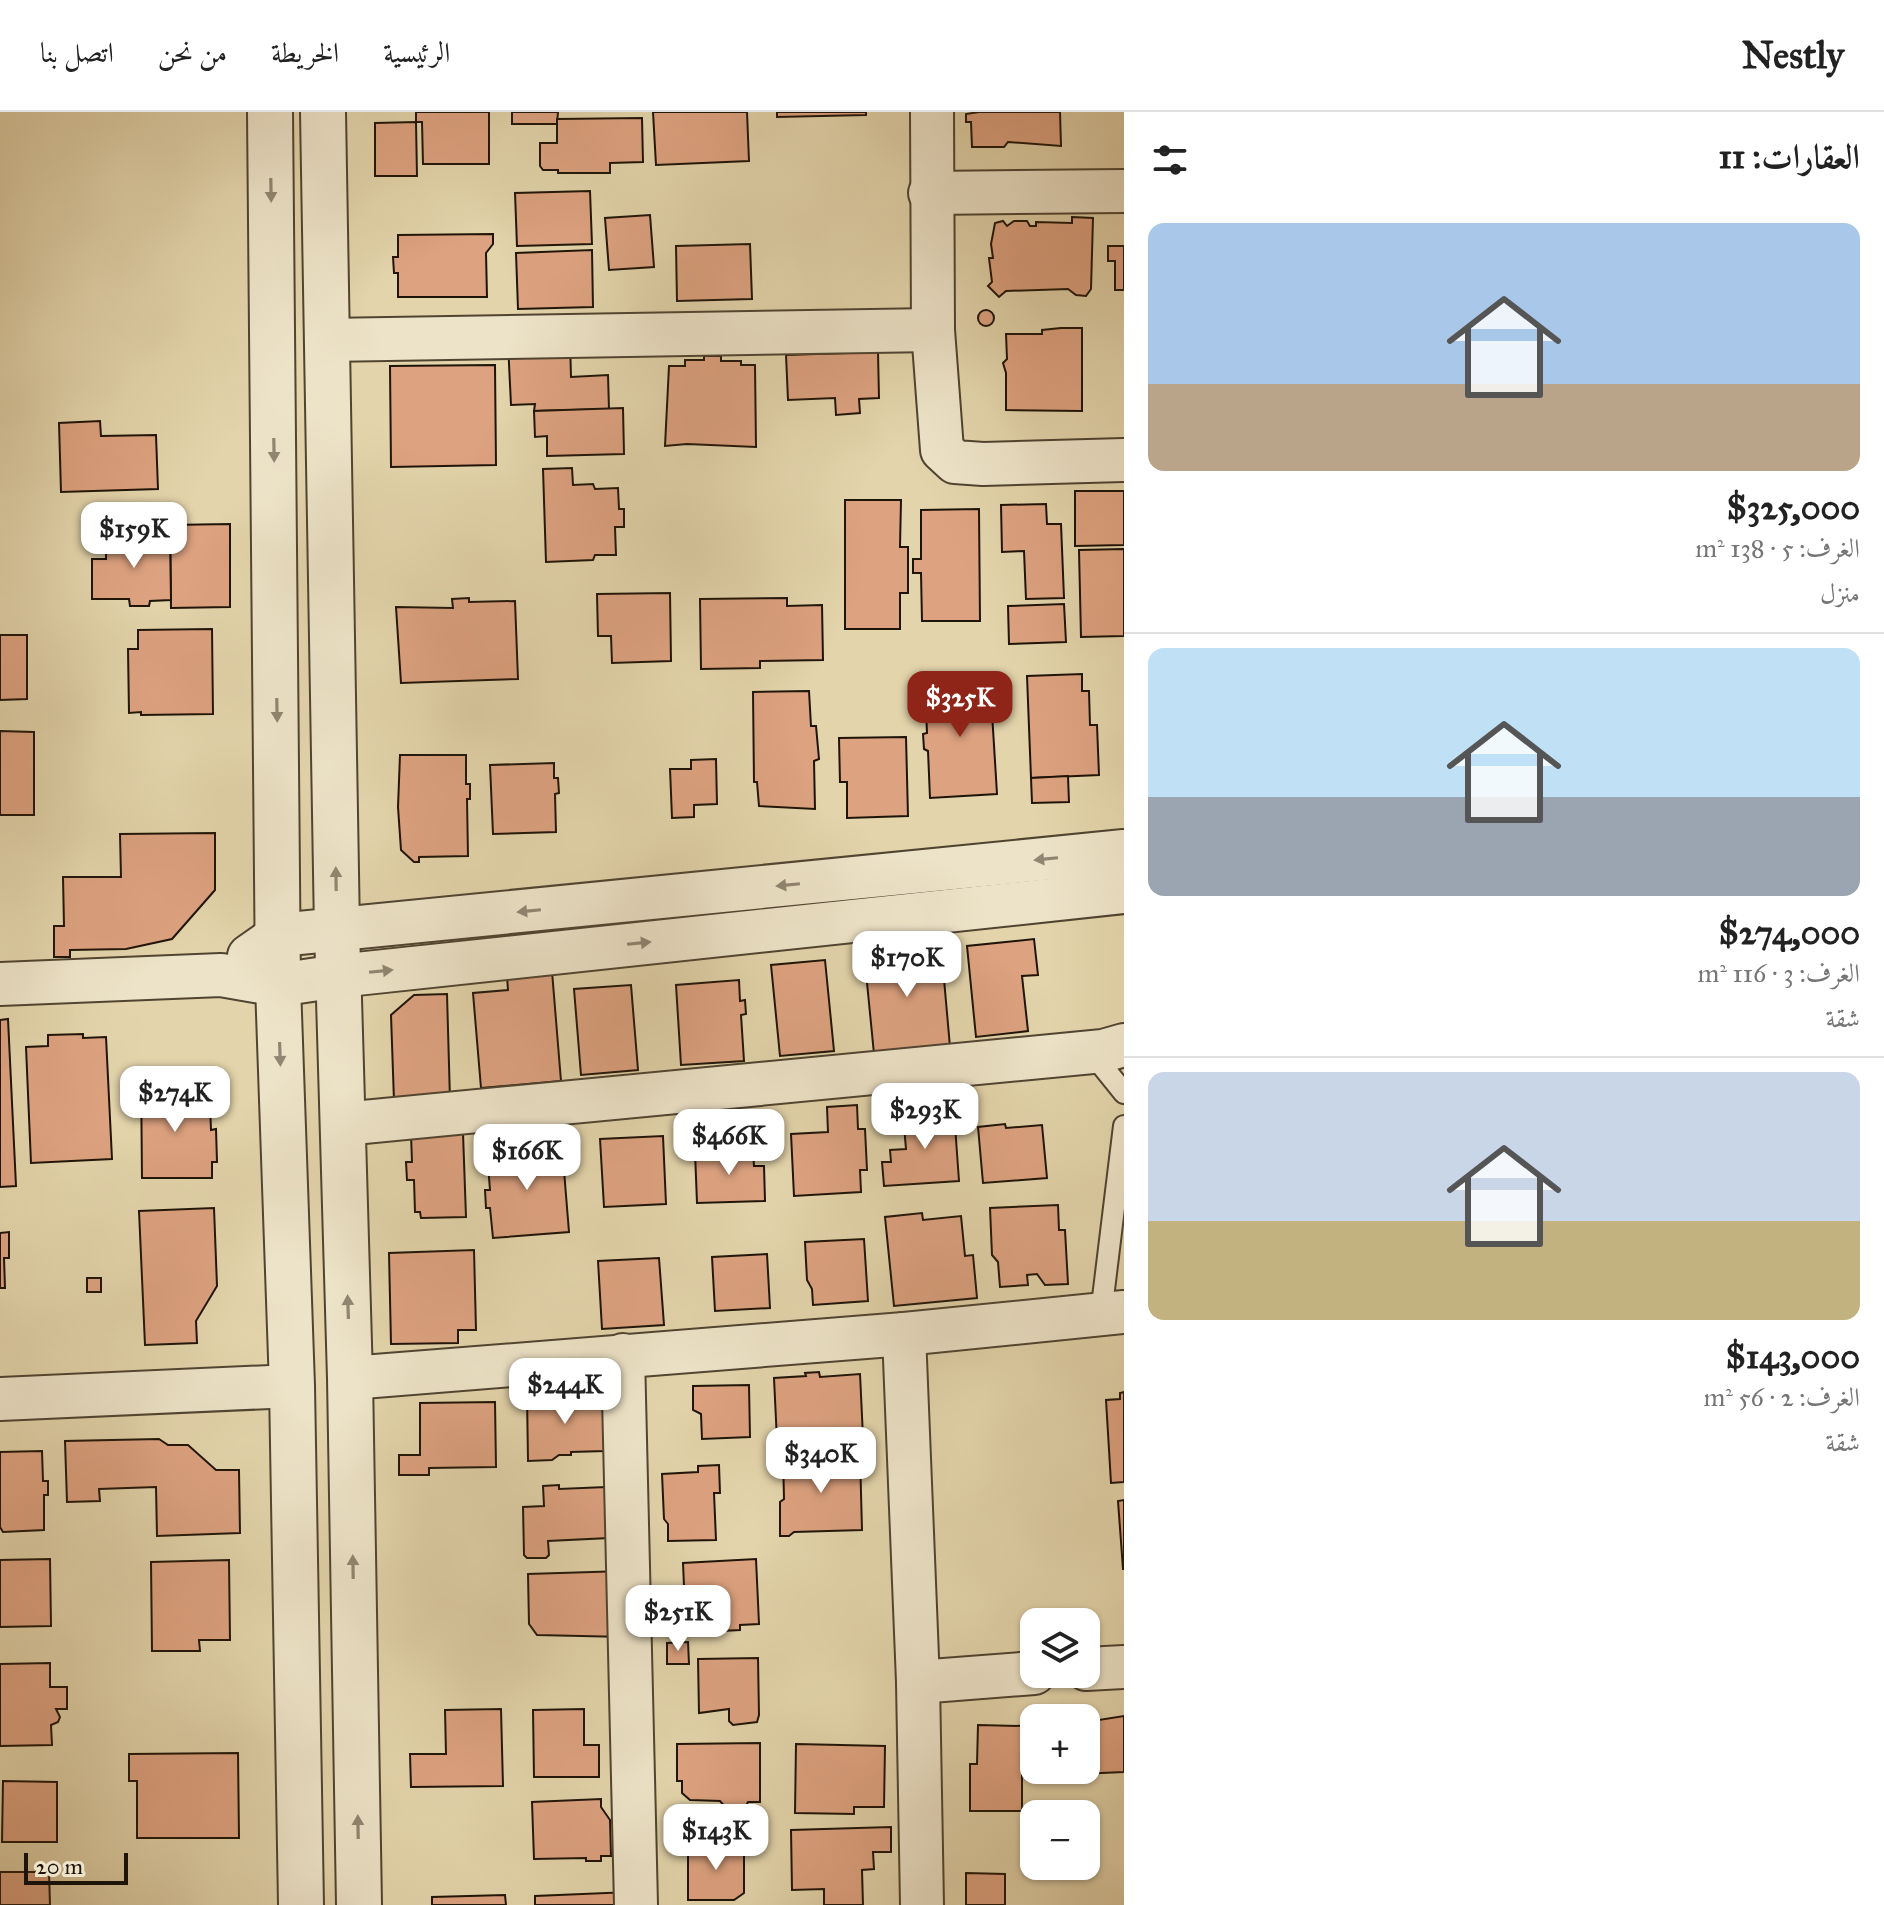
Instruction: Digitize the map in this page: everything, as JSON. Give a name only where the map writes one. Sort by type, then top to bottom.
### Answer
[{"type":"street","points":[[270,112],[278,985],[292,1386],[301,1905]]},
{"type":"street","points":[[323,112],[337,930],[350,1378],[359,1905]]},
{"type":"street","points":[[932,112],[933,330],[942,450],[955,462],[983,464],[1124,460]]},
{"type":"street","points":[[930,193],[1124,191]]},
{"type":"street","points":[[327,340],[933,330]]},
{"type":"street","points":[[221,975],[279,935],[1124,851]]},
{"type":"street","points":[[0,984],[221,975],[278,985],[1124,892]]},
{"type":"street","points":[[343,1124],[1108,1048]]},
{"type":"street","points":[[350,1378],[904,1334],[1113,1313]]},
{"type":"street","points":[[904,1334],[918,1682],[922,1905]]},
{"type":"street","points":[[623,1355],[636,1905]]},
{"type":"street","points":[[0,1399],[292,1386]]},
{"type":"street","points":[[1100,1668],[1124,1667]]},
{"type":"street","points":[[918,1682],[1020,1674]]},
{"type":"lane","points":[[1108,1048],[1124,1093]]},
{"type":"lane","points":[[1113,1313],[1124,1126]]},
{"type":"building","points":[[416,112],[489,112],[489,164],[423,164],[422,122],[416,122]]},
{"type":"building","points":[[512,112],[558,112],[557,124],[512,124]]},
{"type":"building","points":[[653,112],[747,112],[749,161],[656,165]]},
{"type":"building","points":[[777,112],[866,112],[866,115],[777,117]]},
{"type":"building","points":[[1060,112],[1061,146],[1008,142],[1004,147],[972,147],[971,122],[966,122],[966,114]]},
{"type":"building","points":[[642,118],[643,162],[610,163],[610,173],[558,173],[558,170],[543,170],[540,166],[540,143],[557,143],[557,119]]},
{"type":"building","points":[[416,122],[417,176],[375,176],[375,123]]},
{"type":"building","points":[[590,191],[592,244],[517,246],[515,193]]},
{"type":"building","points":[[650,215],[654,267],[609,270],[605,218]]},
{"type":"building","points":[[1072,217],[1093,218],[1091,289],[1086,296],[1076,295],[1068,289],[1006,291],[999,297],[988,286],[992,282],[989,258],[993,258],[991,244],[995,223],[1003,221],[1007,226],[1014,221],[1027,221],[1030,226],[1036,226],[1036,222],[1072,223]]},
{"type":"building","points":[[493,234],[493,244],[486,253],[487,297],[398,297],[398,273],[394,273],[393,257],[398,257],[398,235]]},
{"type":"building","points":[[750,244],[752,299],[677,301],[676,246]]},
{"type":"building","points":[[1108,246],[1124,246],[1124,290],[1115,290],[1115,261],[1108,261]]},
{"type":"building","points":[[592,250],[593,307],[518,309],[516,253]]},
{"type":"building","points":[[986,310],[992,312],[992,324],[986,326],[980,324],[978,318],[980,312]]},
{"type":"building","points":[[1082,328],[1082,411],[1006,410],[1003,363],[1007,359],[1006,334],[1042,334],[1042,330]]},
{"type":"building","points":[[570,341],[571,377],[608,375],[609,409],[534,411],[535,404],[511,405],[508,343]]},
{"type":"building","points":[[878,352],[879,398],[859,399],[860,413],[836,415],[835,398],[788,400],[786,355]]},
{"type":"building","points":[[704,356],[721,356],[721,361],[755,365],[756,447],[665,446],[669,366],[685,366],[685,360],[704,360]]},
{"type":"building","points":[[495,365],[496,465],[391,467],[390,366]]},
{"type":"building","points":[[623,408],[624,454],[547,456],[547,436],[535,437],[534,411]]},
{"type":"building","points":[[100,421],[101,436],[156,435],[158,489],[61,492],[59,423]]},
{"type":"building","points":[[572,468],[573,485],[593,484],[595,489],[618,488],[619,509],[624,509],[624,527],[615,527],[616,555],[595,555],[593,560],[546,562],[543,469]]},
{"type":"building","points":[[1075,491],[1124,491],[1124,545],[1075,546]]},
{"type":"building","points":[[845,500],[901,500],[900,547],[908,547],[908,593],[900,593],[900,629],[845,629]]},
{"type":"building","points":[[1046,504],[1047,524],[1061,524],[1064,598],[1026,599],[1024,551],[1002,552],[1001,505]]},
{"type":"building","points":[[979,509],[980,621],[922,621],[921,573],[913,573],[913,559],[921,559],[921,510]]},
{"type":"building","points":[[230,524],[230,607],[171,608],[170,525]]},
{"type":"building","points":[[106,536],[170,536],[171,600],[150,601],[149,606],[130,606],[129,599],[92,599],[92,559],[106,559]]},
{"type":"building","points":[[1124,549],[1124,636],[1081,637],[1079,550]]},
{"type":"building","points":[[670,593],[671,661],[612,663],[611,636],[598,636],[597,594]]},
{"type":"building","points":[[469,598],[469,602],[515,601],[518,679],[401,683],[396,607],[453,608],[452,599]]},
{"type":"building","points":[[787,598],[787,606],[822,605],[823,660],[760,661],[760,668],[701,669],[700,599]]},
{"type":"building","points":[[1064,604],[1066,642],[1009,644],[1008,606]]},
{"type":"building","points":[[212,629],[213,714],[129,713],[128,649],[138,649],[138,630]]},
{"type":"building","points":[[0,635],[27,635],[27,699],[0,700]]},
{"type":"building","points":[[1082,674],[1082,691],[1089,691],[1090,725],[1097,725],[1099,775],[1031,778],[1027,676]]},
{"type":"building","points":[[990,680],[997,794],[930,798],[928,751],[924,749],[923,734],[927,733],[925,683]]},
{"type":"building","points":[[809,691],[811,726],[816,726],[819,759],[814,761],[815,809],[759,806],[757,782],[754,782],[753,692]]},
{"type":"building","points":[[0,731],[34,732],[34,815],[0,815]]},
{"type":"building","points":[[906,737],[908,816],[847,818],[847,782],[840,782],[839,738]]},
{"type":"building","points":[[400,755],[466,755],[466,784],[470,784],[470,799],[467,799],[468,856],[419,857],[419,862],[414,862],[401,850],[398,807]]},
{"type":"building","points":[[716,759],[717,804],[694,805],[694,817],[672,818],[670,769],[691,769],[691,760]]},
{"type":"building","points":[[554,763],[554,778],[558,778],[559,793],[555,794],[556,832],[493,834],[490,765]]},
{"type":"building","points":[[1068,776],[1069,802],[1032,803],[1031,778]]},
{"type":"building","points":[[215,833],[215,890],[172,939],[126,949],[70,950],[70,957],[54,957],[54,926],[64,926],[63,877],[121,877],[120,834]]},
{"type":"building","points":[[1034,939],[1038,975],[1022,976],[1028,1031],[976,1037],[967,946]]},
{"type":"building","points":[[941,945],[950,1047],[874,1054],[864,952]]},
{"type":"building","points":[[551,959],[561,1081],[481,1088],[473,993],[508,990],[506,963]]},
{"type":"building","points":[[825,960],[834,1051],[780,1056],[771,965]]},
{"type":"building","points":[[739,980],[740,1001],[745,1000],[746,1014],[741,1015],[744,1061],[681,1065],[676,985]]},
{"type":"building","points":[[631,985],[638,1070],[581,1075],[574,989]]},
{"type":"building","points":[[447,994],[450,1100],[394,1101],[391,1015],[414,995]]},
{"type":"building","points":[[8,1019],[16,1186],[0,1187],[0,1020]]},
{"type":"building","points":[[83,1034],[83,1038],[106,1037],[112,1159],[31,1163],[26,1047],[48,1046],[48,1035]]},
{"type":"building","points":[[141,1072],[163,1072],[164,1094],[186,1094],[186,1105],[210,1105],[211,1130],[216,1129],[217,1162],[212,1162],[212,1178],[142,1178]]},
{"type":"building","points":[[857,1105],[858,1129],[865,1129],[867,1170],[860,1170],[861,1192],[794,1196],[791,1134],[828,1132],[827,1107]]},
{"type":"building","points":[[954,1111],[959,1181],[884,1186],[882,1162],[891,1162],[890,1150],[906,1149],[903,1114]]},
{"type":"building","points":[[1005,1124],[1006,1128],[1042,1125],[1047,1178],[983,1183],[978,1127]]},
{"type":"building","points":[[463,1133],[466,1217],[421,1218],[420,1212],[415,1212],[414,1180],[407,1180],[406,1162],[412,1162],[411,1135]]},
{"type":"building","points":[[663,1136],[666,1204],[604,1207],[600,1139]]},
{"type":"building","points":[[562,1146],[569,1232],[493,1238],[490,1208],[486,1208],[485,1190],[490,1190],[487,1151]]},
{"type":"building","points":[[753,1150],[754,1166],[764,1166],[765,1201],[697,1203],[695,1152]]},
{"type":"building","points":[[1058,1205],[1059,1230],[1065,1230],[1068,1284],[1045,1285],[1037,1274],[1027,1275],[1028,1285],[1000,1287],[998,1262],[992,1255],[990,1208]]},
{"type":"building","points":[[214,1208],[217,1286],[196,1321],[197,1343],[145,1345],[139,1211]]},
{"type":"building","points":[[922,1213],[923,1220],[961,1216],[965,1256],[973,1255],[977,1298],[894,1306],[885,1217]]},
{"type":"building","points":[[9,1232],[9,1258],[4,1258],[5,1288],[0,1288],[0,1233]]},
{"type":"building","points":[[864,1239],[868,1301],[813,1305],[812,1289],[807,1280],[805,1242]]},
{"type":"building","points":[[474,1250],[476,1330],[458,1330],[458,1343],[391,1344],[389,1253]]},
{"type":"building","points":[[767,1254],[770,1308],[715,1311],[712,1257]]},
{"type":"building","points":[[659,1258],[664,1325],[602,1329],[598,1261]]},
{"type":"building","points":[[87,1278],[101,1278],[101,1292],[87,1292]]},
{"type":"building","points":[[819,1372],[820,1377],[860,1374],[863,1437],[777,1441],[774,1378]]},
{"type":"building","points":[[749,1385],[750,1437],[702,1439],[701,1414],[693,1410],[693,1386]]},
{"type":"building","points":[[1124,1392],[1124,1482],[1111,1483],[1106,1400],[1120,1399],[1120,1393]]},
{"type":"building","points":[[604,1395],[605,1451],[571,1452],[571,1455],[559,1455],[552,1460],[528,1461],[527,1396]]},
{"type":"building","points":[[495,1402],[496,1467],[429,1468],[429,1475],[399,1475],[399,1455],[420,1455],[420,1403]]},
{"type":"building","points":[[159,1439],[168,1445],[188,1445],[216,1470],[239,1470],[240,1533],[157,1536],[156,1487],[99,1489],[100,1501],[67,1502],[65,1441]]},
{"type":"building","points":[[42,1451],[43,1481],[48,1481],[48,1495],[44,1495],[44,1530],[3,1532],[0,1527],[0,1452]]},
{"type":"building","points":[[814,1455],[823,1458],[860,1456],[862,1530],[794,1532],[789,1536],[780,1536],[780,1502],[784,1499],[783,1456]]},
{"type":"building","points":[[719,1465],[720,1493],[714,1493],[716,1540],[668,1541],[662,1474],[698,1472],[698,1466]]},
{"type":"building","points":[[559,1485],[559,1489],[606,1487],[609,1538],[548,1541],[549,1555],[546,1558],[527,1558],[524,1555],[523,1507],[544,1506],[543,1486]]},
{"type":"building","points":[[1124,1500],[1124,1569],[1123,1569],[1118,1501]]},
{"type":"building","points":[[50,1559],[51,1626],[0,1627],[0,1560]]},
{"type":"building","points":[[756,1559],[759,1624],[740,1625],[740,1630],[722,1631],[722,1626],[688,1628],[688,1609],[676,1609],[675,1586],[684,1586],[683,1563]]},
{"type":"building","points":[[229,1560],[230,1640],[199,1640],[200,1651],[152,1651],[151,1562]]},
{"type":"building","points":[[624,1571],[625,1637],[537,1635],[529,1624],[528,1574]]},
{"type":"building","points":[[688,1642],[689,1664],[667,1664],[667,1643]]},
{"type":"building","points":[[758,1658],[757,1722],[733,1725],[729,1721],[729,1709],[699,1713],[698,1659]]},
{"type":"building","points":[[50,1663],[50,1687],[67,1687],[67,1709],[56,1709],[60,1717],[58,1722],[51,1725],[52,1745],[0,1746],[0,1664]]},
{"type":"building","points":[[501,1709],[503,1786],[411,1787],[410,1754],[446,1754],[445,1710]]},
{"type":"building","points":[[584,1709],[584,1745],[599,1745],[599,1777],[534,1777],[533,1710]]},
{"type":"building","points":[[1124,1716],[1124,1772],[1100,1773],[1100,1720]]},
{"type":"building","points":[[978,1725],[1020,1726],[1020,1811],[970,1811],[970,1764],[977,1764]]},
{"type":"building","points":[[760,1743],[760,1802],[748,1802],[745,1808],[726,1808],[720,1801],[690,1800],[682,1793],[682,1781],[677,1781],[677,1744]]},
{"type":"building","points":[[796,1744],[885,1746],[884,1807],[854,1807],[854,1814],[795,1813]]},
{"type":"building","points":[[238,1753],[239,1838],[137,1838],[137,1781],[129,1781],[129,1754]]},
{"type":"building","points":[[3,1781],[57,1782],[57,1842],[2,1842]]},
{"type":"building","points":[[601,1799],[601,1807],[610,1820],[611,1856],[601,1856],[601,1861],[586,1861],[586,1858],[534,1859],[532,1802]]},
{"type":"building","points":[[891,1827],[891,1852],[873,1852],[874,1869],[862,1870],[863,1905],[824,1905],[824,1889],[792,1890],[791,1830]]},
{"type":"building","points":[[704,1842],[720,1842],[720,1846],[744,1845],[744,1893],[734,1900],[688,1900],[688,1845],[704,1845]]},
{"type":"building","points":[[0,1872],[49,1872],[50,1905],[0,1905]]},
{"type":"building","points":[[966,1873],[1005,1874],[1005,1905],[966,1905]]},
{"type":"building","points":[[630,1892],[630,1905],[535,1905],[535,1896]]},
{"type":"building","points":[[505,1895],[506,1905],[432,1905],[432,1897]]}]
